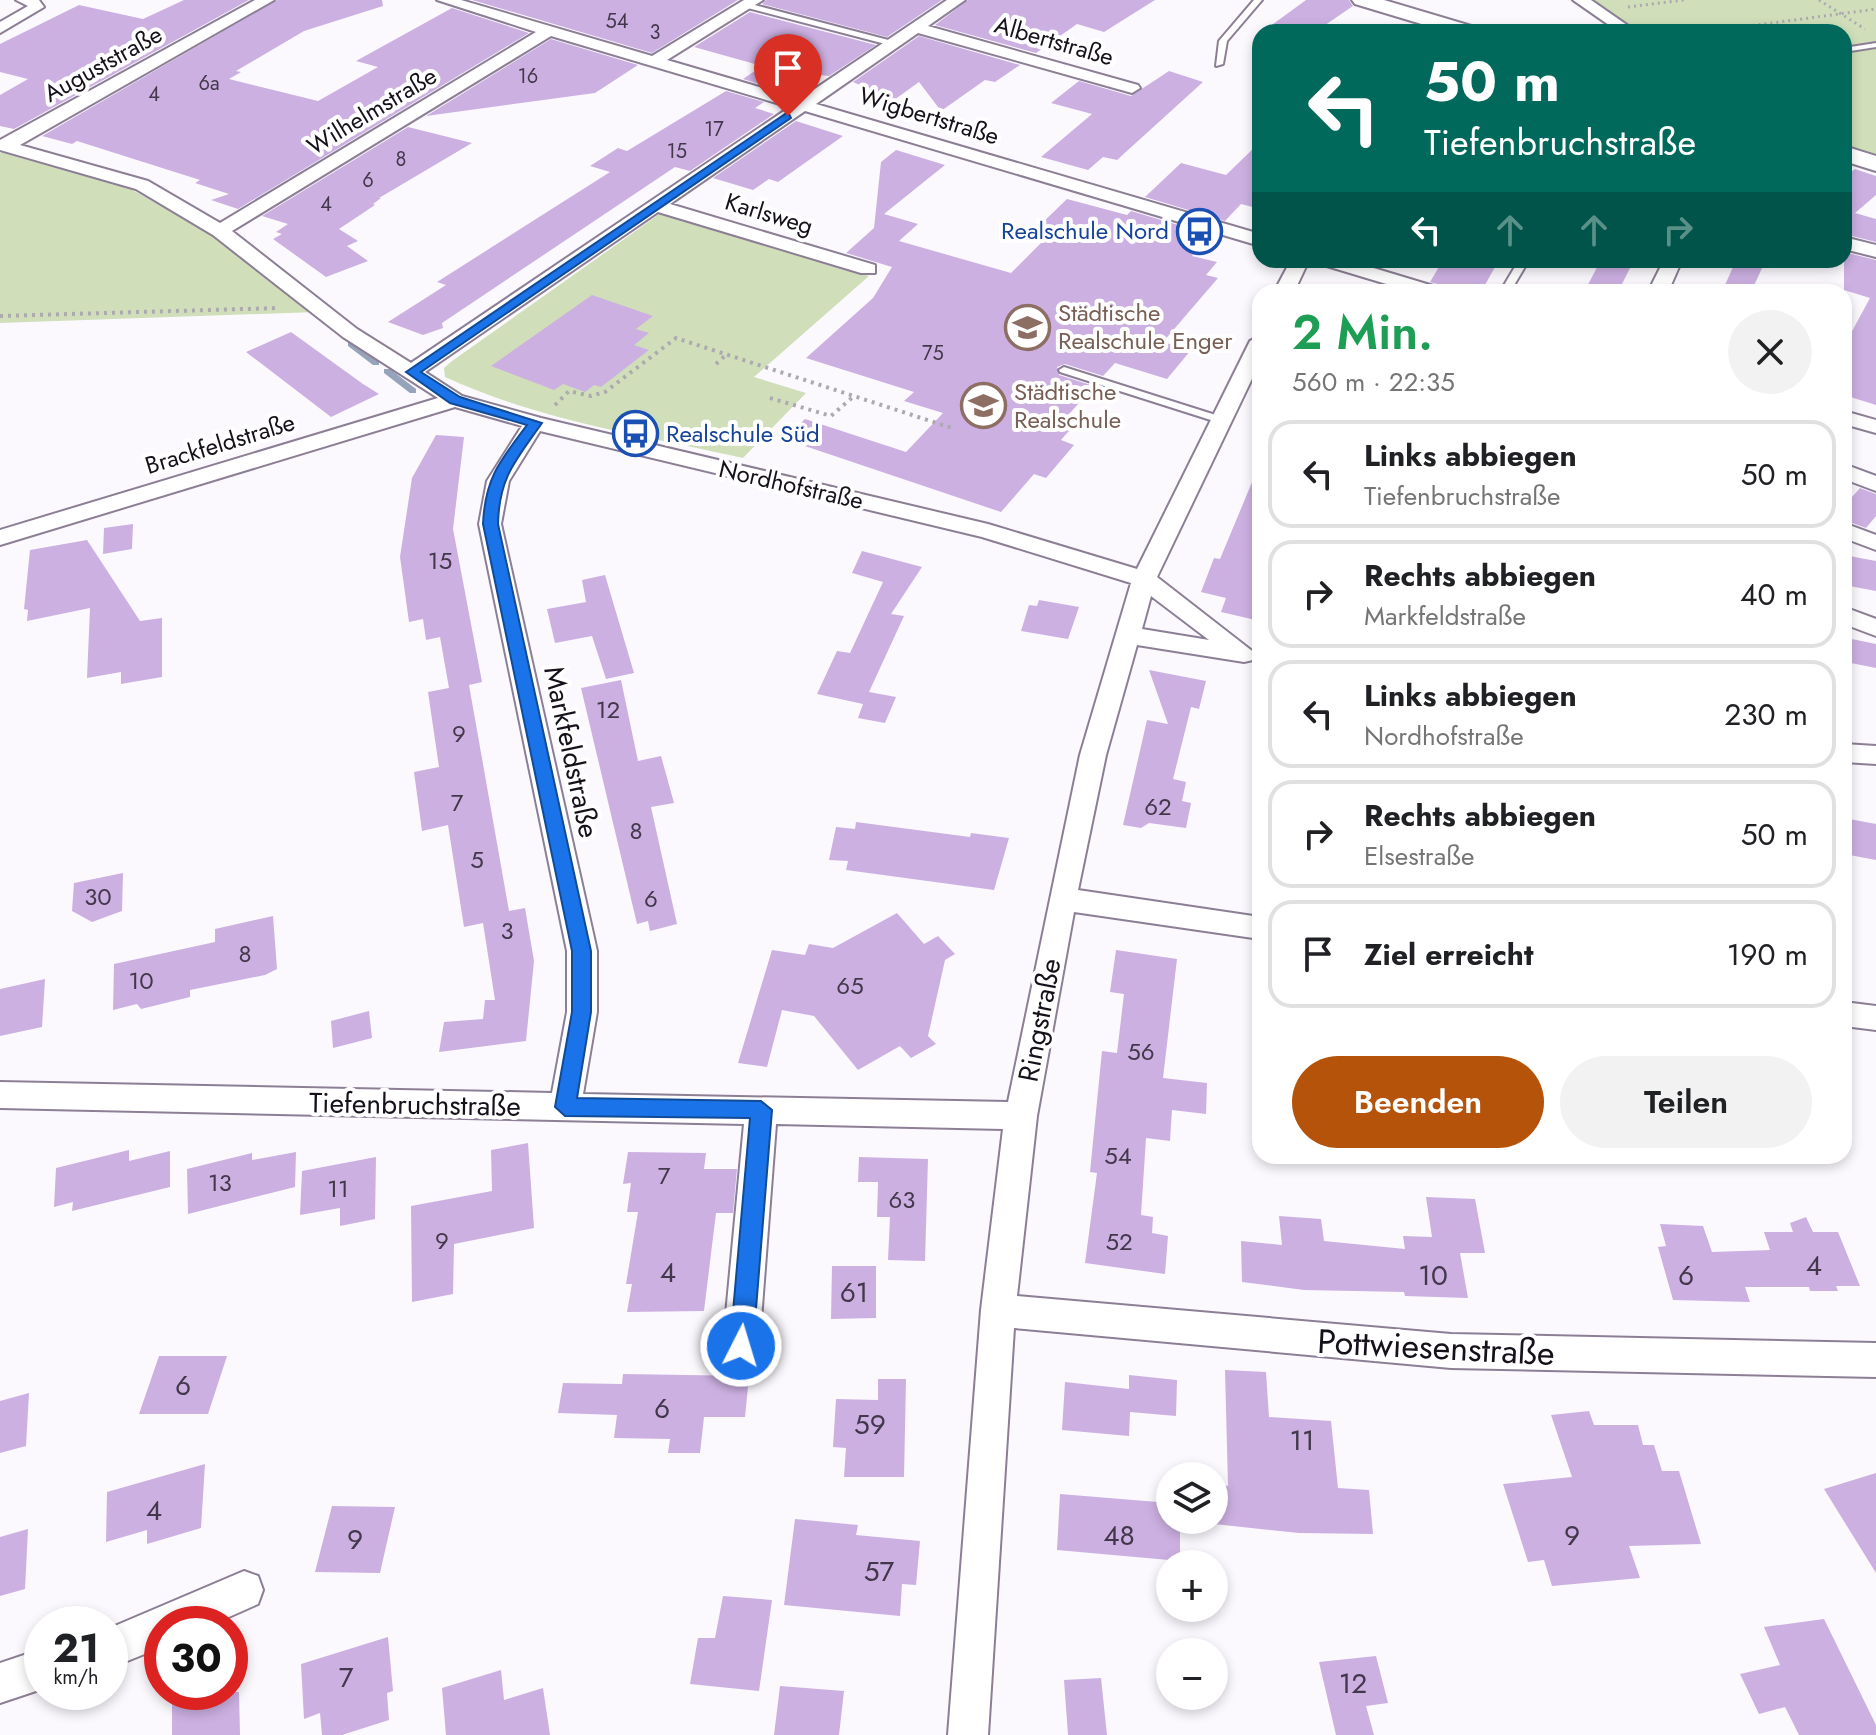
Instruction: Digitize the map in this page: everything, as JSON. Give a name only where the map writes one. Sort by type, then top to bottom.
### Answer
[{"type":"main road","points":[[1362,0],[1444,24]]},
{"type":"main road","points":[[1852,156],[1876,164]]},
{"type":"street","points":[[0,28],[36,7],[33,2],[24,0]]},
{"type":"street","name":"Auguststraße","points":[[3,145],[266,0]]},
{"type":"street","name":"Wigbertstraße","points":[[445,0],[1252,238]]},
{"type":"street","points":[[412,372],[957,0]]},
{"type":"street","points":[[1581,0],[1617,24]]},
{"type":"street","points":[[655,61],[751,2]]},
{"type":"street","name":"Albertstraße","points":[[916,28],[1030,57],[1132,88]]},
{"type":"street","name":"Wilhelmstraße","points":[[220,231],[548,31]]},
{"type":"street","name":"Nordhofstraße","points":[[3,145],[142,185],[220,231],[350,333],[455,400],[536,423],[988,531],[1144,579],[1252,656]]},
{"type":"street","name":"Karlsweg","points":[[657,206],[868,269]]},
{"type":"street","points":[[1852,245],[1876,251]]},
{"type":"street","points":[[1354,268],[1406,284]]},
{"type":"street","name":"Ringstraße","points":[[968,1735],[998,1310],[1021,1116],[1062,899],[1093,755],[1125,635],[1144,579],[1252,357]]},
{"type":"street","name":"Brackfeldstraße","points":[[0,538],[455,400]]},
{"type":"street","points":[[1852,420],[1876,427]]},
{"type":"street","name":"Markfeldstraße","points":[[536,423],[499,473],[491,499],[490,524],[582,951],[582,1012],[565,1107]]},
{"type":"street","points":[[1852,474],[1876,484]]},
{"type":"street","points":[[1852,533],[1876,543]]},
{"type":"street","points":[[1852,618],[1876,628]]},
{"type":"street","name":"Nordhofstraße","points":[[1125,635],[1252,656]]},
{"type":"street","points":[[1852,754],[1876,755]]},
{"type":"street","points":[[1062,899],[1252,927]]},
{"type":"street","points":[[1852,1015],[1876,1018]]},
{"type":"street","name":"Tiefenbruchstraße","points":[[0,1095],[1021,1116]]},
{"type":"street","points":[[741,1346],[761,1110]]},
{"type":"street","name":"Pottwiesenstraße","points":[[998,1310],[1451,1351],[1876,1360]]},
{"type":"street","points":[[209,1606],[244,1590]]},
{"type":"street","points":[[0,1683],[24,1675]]},
{"type":"lane","points":[[1219,64],[1223,41],[1258,0]]},
{"type":"lane","points":[[751,2],[893,44]]},
{"type":"lane","points":[[1852,49],[1876,45]]},
{"type":"lane","points":[[1064,370],[1221,420]]},
{"type":"path","points":[[1619,9],[1684,0]]},
{"type":"path","points":[[1819,0],[1876,36]]},
{"type":"path","points":[[1765,24],[1876,9]]},
{"type":"path","points":[[0,316],[288,308],[311,303]]},
{"type":"path","points":[[536,423],[569,391],[591,396],[605,392],[676,338],[955,429]]},
{"type":"path","points":[[716,364],[728,353]]},
{"type":"path","points":[[770,398],[831,416],[854,396]]},
{"type":"green space","points":[[1590,0],[1876,0],[1876,157],[1852,150],[1852,24],[1625,24]]},
{"type":"green space","points":[[9,148],[127,187],[216,236],[316,312],[0,323],[0,153]]},
{"type":"green space","points":[[661,213],[869,276],[754,377],[806,393],[743,458],[554,416],[445,377],[444,368],[452,361]]},
{"type":"building","points":[[184,0],[249,0],[14,129],[0,126],[0,95],[28,79],[0,72],[0,44],[79,5],[143,19]]},
{"type":"building","points":[[277,0],[382,0],[383,6],[304,31],[236,71],[241,72],[229,79],[318,101],[378,67],[356,61],[452,8],[529,33],[238,209],[211,200],[229,194],[195,183],[200,180],[77,141],[72,144],[42,136]]},
{"type":"building","points":[[472,0],[738,0],[652,53]]},
{"type":"building","points":[[766,0],[942,0],[887,37],[762,4]]},
{"type":"building","points":[[968,0],[1155,0],[1104,32],[1077,24],[1036,53],[935,25]]},
{"type":"building","points":[[1306,0],[1349,0],[1353,6],[1327,24],[1273,24]]},
{"type":"building","points":[[750,12],[876,45],[829,76],[809,74],[782,91],[743,79],[762,66],[694,47]]},
{"type":"building","points":[[919,36],[1020,65],[995,82],[985,80],[941,111],[919,82],[894,100],[853,82]]},
{"type":"building","points":[[551,39],[638,65],[595,93],[426,116]]},
{"type":"building","points":[[1169,71],[1203,82],[1117,160],[1103,157],[1088,170],[1041,157],[1092,114],[1051,103],[1079,81],[1131,96]]},
{"type":"building","points":[[726,91],[764,102],[755,108],[774,114],[690,171],[675,167],[442,323],[443,328],[423,335],[388,322],[446,285],[437,282],[610,172],[590,166],[618,148],[627,151]]},
{"type":"building","points":[[796,121],[843,136],[778,182],[769,179],[753,190],[713,178]]},
{"type":"building","points":[[408,127],[472,143],[379,198],[375,205],[339,229],[358,241],[347,246],[368,261],[326,277],[273,239],[282,234],[276,232],[288,224],[262,216]]},
{"type":"building","points":[[896,150],[945,165],[884,214],[918,224],[899,241],[1011,273],[1054,230],[1039,226],[1067,199],[1127,215],[1131,211],[1212,235],[1192,256],[1217,262],[1206,275],[1218,278],[1163,342],[1191,350],[1167,379],[1115,363],[1103,376],[1065,364],[1057,367],[1059,375],[1094,386],[1063,421],[1074,425],[1061,440],[1074,445],[1046,478],[1034,474],[1001,512],[784,439],[805,419],[906,452],[943,413],[904,401],[914,392],[806,358],[873,298],[892,267],[846,253],[874,228],[881,162]]},
{"type":"building","points":[[1252,150],[1252,207],[1241,204],[1225,221],[1145,197],[1181,163],[1226,175]]},
{"type":"building","points":[[1855,169],[1876,176],[1876,195],[1855,213],[1876,219],[1876,242],[1852,236],[1852,171]]},
{"type":"building","points":[[1852,254],[1876,260],[1876,405],[1852,398],[1852,331],[1870,298],[1852,292],[1852,284],[1844,284],[1844,268],[1852,268]]},
{"type":"building","points":[[1438,268],[1494,268],[1486,284],[1430,282]]},
{"type":"building","points":[[1597,268],[1630,268],[1622,284],[1588,284]]},
{"type":"building","points":[[1732,268],[1762,268],[1755,284],[1726,284]]},
{"type":"building","points":[[592,295],[653,316],[636,329],[649,333],[634,345],[649,350],[601,387],[594,385],[585,392],[563,384],[554,390],[491,366]]},
{"type":"building","points":[[291,332],[379,394],[331,417],[246,352]]},
{"type":"building","points":[[436,435],[464,437],[453,529],[482,682],[469,685],[509,911],[525,908],[534,961],[526,1041],[439,1052],[444,1022],[483,1019],[485,1000],[495,1000],[483,923],[464,927],[448,825],[422,831],[414,772],[439,767],[428,692],[449,688],[440,637],[426,640],[423,619],[409,622],[400,557],[412,478]]},
{"type":"building","points":[[1252,482],[1252,619],[1221,612],[1226,598],[1201,592],[1214,558],[1220,559]]},
{"type":"building","points":[[1860,488],[1876,494],[1876,516],[1866,528],[1852,523],[1852,497]]},
{"type":"building","points":[[133,524],[132,549],[103,554],[104,528]]},
{"type":"building","points":[[87,540],[140,621],[162,618],[162,677],[121,684],[121,672],[87,678],[90,608],[27,621],[28,610],[24,609],[30,550]]},
{"type":"building","points":[[862,551],[922,567],[891,614],[904,616],[869,692],[896,697],[885,723],[858,718],[863,704],[817,694],[837,651],[850,653],[883,582],[852,573]]},
{"type":"building","points":[[1852,556],[1876,561],[1876,591],[1852,586]]},
{"type":"building","points":[[605,575],[634,673],[606,679],[592,636],[555,643],[547,609],[586,602],[582,580]]},
{"type":"building","points":[[1039,600],[1079,607],[1068,639],[1021,631],[1029,605],[1037,606]]},
{"type":"building","points":[[1852,639],[1876,644],[1876,668],[1852,663]]},
{"type":"building","points":[[1149,670],[1206,681],[1199,709],[1191,707],[1173,779],[1186,782],[1182,801],[1191,803],[1186,828],[1149,823],[1141,828],[1123,825],[1147,720],[1168,724]]},
{"type":"building","points":[[621,680],[638,761],[661,756],[674,803],[651,807],[677,924],[650,931],[648,921],[637,924],[581,688]]},
{"type":"building","points":[[1852,820],[1876,824],[1876,860],[1852,856]]},
{"type":"building","points":[[856,822],[970,837],[971,833],[1009,838],[994,890],[846,870],[848,861],[829,860],[836,827],[855,829]]},
{"type":"building","points":[[123,873],[122,911],[92,922],[72,911],[74,883]]},
{"type":"building","points":[[897,913],[924,944],[938,936],[955,954],[945,960],[928,1036],[936,1044],[911,1058],[900,1046],[858,1070],[814,1016],[782,1010],[767,1067],[738,1063],[772,950],[805,955],[809,944],[833,948]]},
{"type":"building","points":[[273,916],[277,969],[265,975],[190,990],[190,997],[141,1009],[137,1004],[113,1010],[114,964],[215,942],[215,929]]},
{"type":"building","points":[[1116,950],[1177,959],[1163,1078],[1207,1083],[1206,1114],[1172,1110],[1170,1141],[1146,1138],[1141,1215],[1153,1217],[1152,1233],[1168,1236],[1165,1274],[1085,1263],[1097,1173],[1090,1172],[1102,1051],[1117,1053],[1124,994],[1110,992]]},
{"type":"building","points":[[45,979],[42,1027],[0,1036],[0,989]]},
{"type":"building","points":[[369,1011],[372,1038],[333,1048],[331,1021]]},
{"type":"building","points":[[528,1143],[534,1228],[454,1244],[453,1294],[412,1302],[411,1206],[492,1191],[491,1150]]},
{"type":"building","points":[[129,1150],[129,1161],[170,1151],[170,1187],[72,1211],[73,1202],[54,1207],[56,1168]]},
{"type":"building","points":[[296,1152],[295,1187],[188,1214],[187,1169],[252,1153],[252,1160]]},
{"type":"building","points":[[628,1152],[706,1153],[704,1169],[737,1169],[733,1213],[716,1213],[704,1311],[627,1312],[632,1284],[626,1284],[638,1212],[627,1212],[631,1183],[623,1184]]},
{"type":"building","points":[[376,1157],[375,1219],[340,1226],[340,1208],[300,1215],[302,1171]]},
{"type":"building","points":[[859,1157],[928,1159],[925,1261],[888,1260],[890,1217],[877,1217],[878,1182],[858,1182]]},
{"type":"building","points":[[1426,1197],[1475,1199],[1485,1253],[1460,1253],[1468,1298],[1405,1296],[1404,1292],[1304,1290],[1242,1282],[1241,1241],[1282,1245],[1279,1216],[1321,1219],[1324,1241],[1405,1249],[1403,1236],[1432,1237]]},
{"type":"building","points":[[1806,1217],[1813,1232],[1838,1232],[1860,1286],[1836,1286],[1838,1291],[1810,1291],[1809,1287],[1745,1287],[1750,1302],[1673,1300],[1658,1247],[1666,1246],[1660,1224],[1703,1226],[1712,1252],[1770,1250],[1764,1232],[1793,1232],[1790,1223]]},
{"type":"building","points":[[832,1266],[876,1266],[876,1318],[831,1319]]},
{"type":"building","points":[[159,1356],[227,1356],[208,1414],[139,1414]]},
{"type":"building","points":[[1225,1370],[1266,1372],[1269,1417],[1331,1421],[1338,1488],[1369,1490],[1373,1534],[1299,1533],[1228,1525]]},
{"type":"building","points":[[623,1374],[749,1376],[745,1417],[704,1417],[700,1453],[668,1453],[670,1439],[614,1438],[617,1415],[558,1413],[563,1383],[622,1384]]},
{"type":"building","points":[[1129,1375],[1177,1380],[1176,1416],[1130,1412],[1129,1436],[1062,1430],[1065,1382],[1129,1389]]},
{"type":"building","points":[[878,1379],[906,1379],[904,1477],[844,1477],[846,1448],[833,1447],[836,1399],[878,1400]]},
{"type":"building","points":[[29,1393],[26,1446],[0,1453],[0,1401]]},
{"type":"building","points":[[1589,1411],[1594,1425],[1638,1425],[1643,1445],[1654,1445],[1662,1471],[1679,1471],[1701,1544],[1629,1546],[1640,1578],[1552,1586],[1544,1560],[1528,1562],[1503,1484],[1572,1477],[1551,1415]]},
{"type":"building","points":[[205,1464],[201,1528],[147,1544],[147,1530],[106,1542],[107,1492]]},
{"type":"building","points":[[1876,1473],[1876,1573],[1824,1489]]},
{"type":"building","points":[[1060,1494],[1156,1502],[1156,1534],[1180,1534],[1180,1550],[1156,1550],[1156,1559],[1057,1550]]},
{"type":"building","points":[[332,1506],[395,1507],[380,1573],[315,1572]]},
{"type":"building","points":[[795,1519],[858,1525],[856,1535],[920,1541],[916,1585],[902,1584],[900,1616],[784,1605]]},
{"type":"building","points":[[28,1529],[25,1589],[0,1596],[0,1537]]},
{"type":"building","points":[[723,1596],[772,1600],[759,1691],[690,1684],[698,1638],[715,1638]]},
{"type":"building","points":[[1824,1619],[1876,1725],[1876,1735],[1799,1735],[1785,1707],[1759,1714],[1740,1674],[1780,1665],[1764,1627]]},
{"type":"building","points":[[388,1637],[393,1691],[387,1693],[389,1720],[342,1735],[322,1735],[320,1713],[304,1719],[301,1664]]},
{"type":"building","points":[[1376,1656],[1388,1703],[1366,1706],[1374,1735],[1336,1735],[1319,1662]]},
{"type":"building","points":[[501,1670],[504,1700],[543,1688],[550,1735],[446,1735],[442,1688]]},
{"type":"building","points":[[1101,1678],[1107,1735],[1068,1735],[1064,1680]]},
{"type":"building","points":[[780,1686],[844,1691],[839,1735],[774,1735]]},
{"type":"building","points":[[172,1710],[239,1710],[240,1735],[172,1735]]},
{"type":"waterway","points":[[351,344],[376,363]]},
{"type":"waterway","points":[[387,371],[413,391]]},
{"type":"place","name":"Realschule Nord","points":[[1200,231]]},
{"type":"place","name":"Städtische Realschule Enger","points":[[1027,327]]},
{"type":"place","name":"Städtische Realschule","points":[[983,406]]},
{"type":"place","name":"Realschule Süd","points":[[635,434]]},
{"type":"route","points":[[741,1346],[761,1110],[565,1107],[582,1012],[582,951],[490,524],[491,499],[499,473],[535,423],[455,400],[412,372],[788,116]]}]
